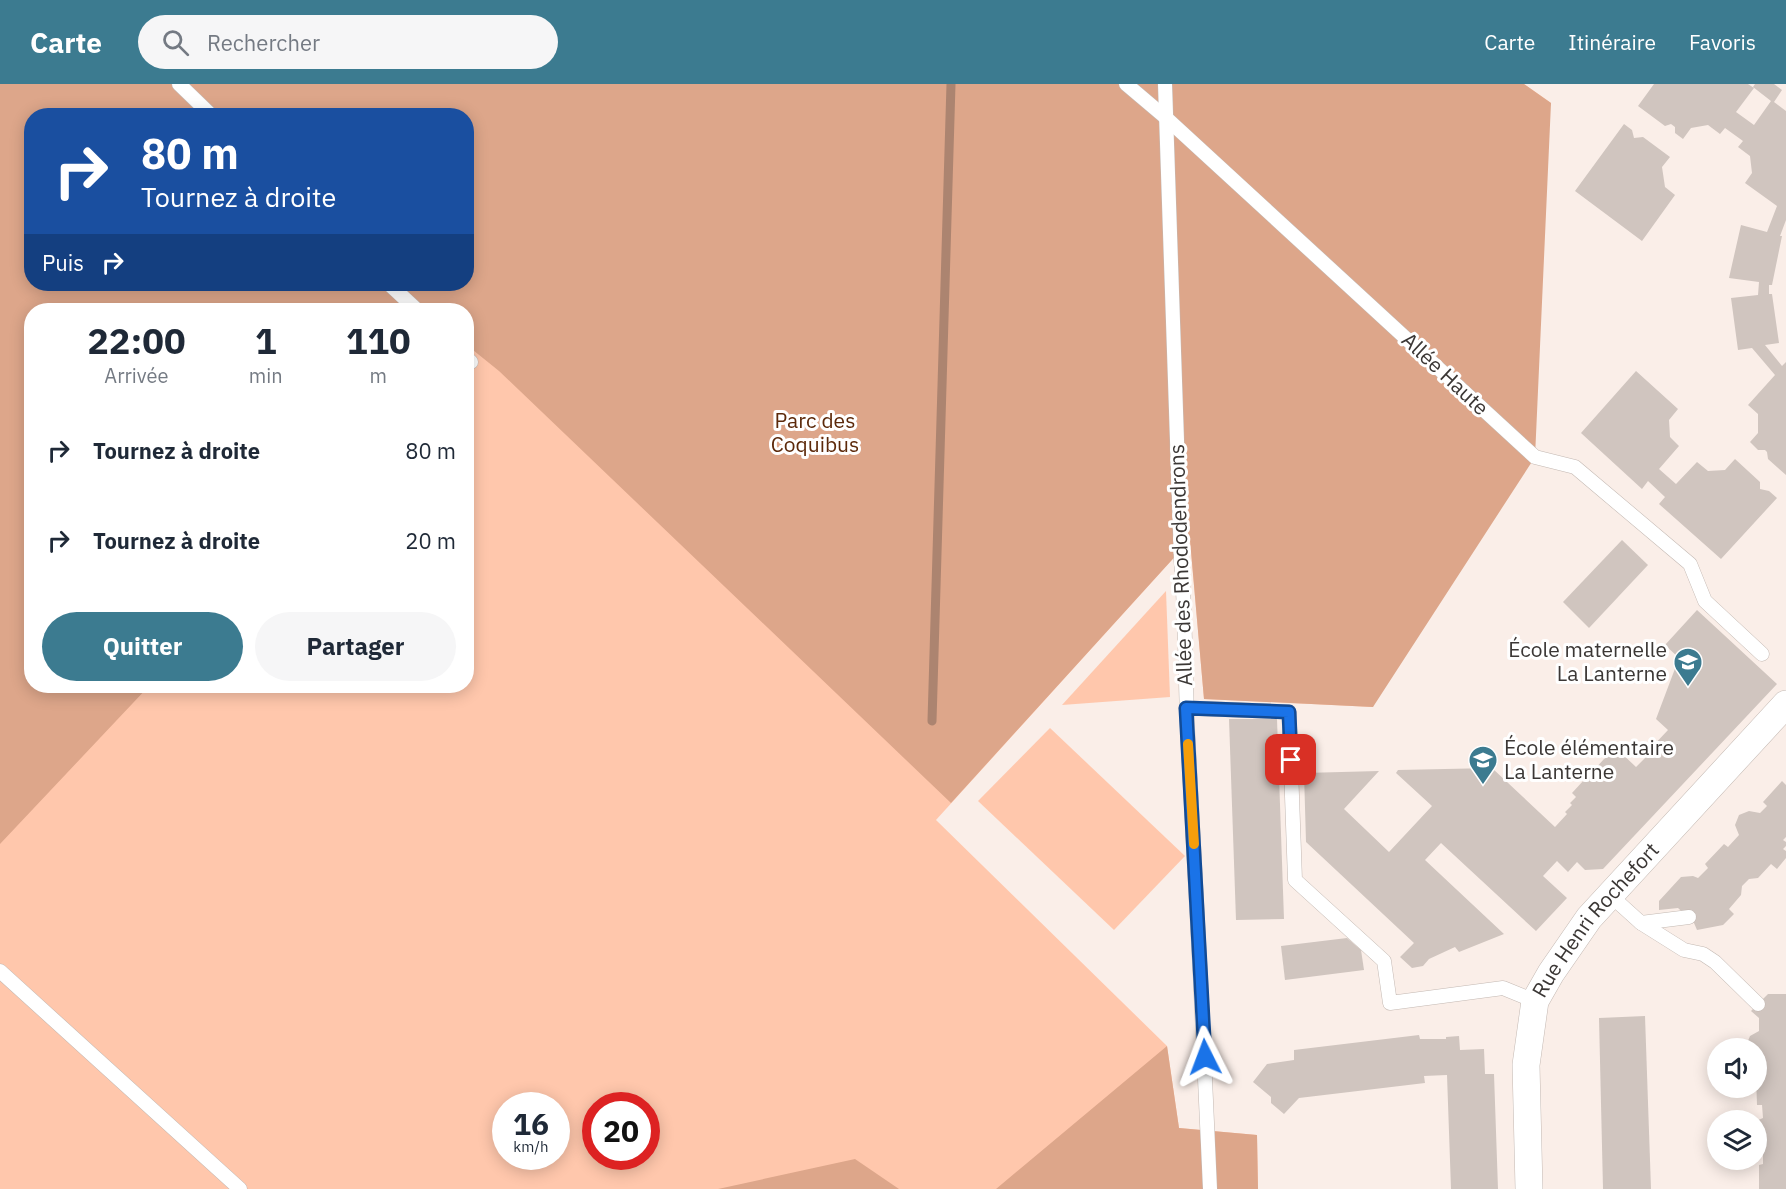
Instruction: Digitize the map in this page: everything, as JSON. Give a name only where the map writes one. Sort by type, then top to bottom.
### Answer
[{"type":"street","name":"Rue Henri Rochefort","points":[[1529,1189],[1526,1065],[1535,1001],[1551,973],[1589,918],[1786,704]]},
{"type":"lane","points":[[179,84],[204,108]]},
{"type":"lane","name":"Allée Haute","points":[[1126,84],[1165,117],[1535,457],[1575,467],[1690,564],[1705,601],[1762,654]]},
{"type":"lane","name":"Allée des Rhododendrons","points":[[1165,84],[1186,708],[1210,1189]]},
{"type":"lane","points":[[397,291],[409,303]]},
{"type":"lane","points":[[1186,708],[1289,712],[1295,880],[1384,961],[1390,1003],[1503,988],[1535,1001]]},
{"type":"lane","points":[[1610,895],[1641,923],[1684,950],[1703,954],[1715,962],[1758,1004]]},
{"type":"lane","points":[[1641,923],[1689,917]]},
{"type":"lane","points":[[0,971],[240,1189]]},
{"type":"green space","name":"Parc des Coquibus","points":[[0,84],[1524,84],[1551,103],[1373,707],[1204,699],[1190,540],[936,820],[1167,1046],[1179,1128],[1257,1135],[1258,1189],[0,1189]]},
{"type":"green space","points":[[0,84],[1524,84],[1551,103],[1535,457],[1373,707],[1204,699],[1190,540],[951,803],[499,371],[474,351],[474,303],[24,303],[24,693],[142,693],[0,844]]},
{"type":"green space","points":[[1166,591],[1170,697],[1062,705]]},
{"type":"green space","points":[[1050,728],[1185,856],[1114,930],[978,801]]},
{"type":"green space","points":[[1167,1046],[1179,1128],[1257,1135],[1258,1189],[996,1189]]},
{"type":"green space","points":[[855,1159],[899,1189],[718,1189]]},
{"type":"building","points":[[1654,84],[1748,84],[1754,88],[1736,112],[1754,125],[1771,101],[1753,87],[1755,84],[1774,84],[1782,90],[1774,102],[1786,111],[1786,220],[1780,236],[1782,236],[1772,285],[1769,285],[1779,343],[1765,345],[1782,366],[1786,362],[1786,475],[1768,459],[1765,450],[1758,450],[1750,442],[1758,433],[1758,414],[1748,405],[1775,375],[1752,348],[1738,350],[1731,298],[1758,295],[1759,282],[1729,278],[1741,225],[1767,232],[1777,206],[1745,183],[1752,173],[1750,156],[1738,147],[1743,141],[1725,128],[1720,134],[1708,125],[1691,128],[1683,139],[1675,133],[1675,127],[1671,124],[1665,126],[1638,106]]},
{"type":"building","points":[[1624,124],[1632,130],[1634,138],[1643,137],[1670,157],[1662,167],[1665,187],[1675,195],[1642,241],[1575,191]]},
{"type":"building","points":[[1636,371],[1678,409],[1669,420],[1670,437],[1679,446],[1659,469],[1676,484],[1697,462],[1708,471],[1725,470],[1735,459],[1760,482],[1760,489],[1769,491],[1777,498],[1721,559],[1659,504],[1665,497],[1648,481],[1642,489],[1581,433]]},
{"type":"building","points":[[1622,540],[1648,565],[1589,628],[1563,602]]},
{"type":"building","points":[[1697,610],[1777,684],[1603,869],[1585,870],[1577,862],[1568,872],[1557,861],[1543,876],[1567,898],[1536,931],[1441,843],[1425,860],[1504,934],[1459,952],[1455,947],[1429,959],[1423,966],[1412,968],[1400,957],[1414,943],[1306,842],[1304,773],[1379,771],[1344,809],[1389,852],[1432,806],[1396,773],[1398,770],[1492,768],[1555,827],[1567,814],[1565,812],[1576,797],[1572,793],[1583,781],[1595,774],[1594,770],[1604,759],[1618,750],[1636,767],[1668,730],[1656,719],[1679,658],[1665,645]]},
{"type":"building","points":[[1229,719],[1277,719],[1284,919],[1236,920]]},
{"type":"building","points":[[1782,781],[1786,785],[1786,837],[1783,840],[1786,846],[1783,849],[1786,851],[1786,858],[1777,869],[1771,864],[1758,878],[1749,879],[1742,886],[1741,895],[1729,909],[1734,914],[1723,925],[1697,930],[1694,923],[1678,908],[1659,910],[1659,901],[1681,877],[1698,878],[1708,868],[1705,864],[1724,844],[1728,847],[1739,835],[1735,825],[1739,815],[1749,811],[1760,813],[1767,806],[1763,802]]},
{"type":"building","points":[[1347,938],[1361,950],[1364,970],[1285,980],[1281,946]]},
{"type":"building","points":[[1768,994],[1786,994],[1786,1189],[1759,1189],[1759,1170],[1767,1170],[1767,1110],[1762,1110],[1762,1105],[1757,1105],[1757,1098],[1767,1098],[1767,1038],[1749,1038],[1759,1031],[1759,1018],[1751,1011]]},
{"type":"building","points":[[1645,1016],[1651,1189],[1603,1189],[1599,1018]]},
{"type":"building","points":[[1419,1035],[1420,1039],[1446,1039],[1446,1037],[1459,1036],[1460,1050],[1484,1049],[1485,1074],[1494,1074],[1498,1189],[1451,1189],[1447,1075],[1424,1076],[1425,1083],[1299,1098],[1284,1114],[1271,1103],[1271,1097],[1253,1082],[1267,1064],[1294,1060],[1294,1050]]},
{"type":"waterway","points":[[932,721],[951,84]]},
{"type":"slow traffic","points":[[1188,744],[1194,844]]},
{"type":"place","name":"École maternelle La Lanterne","points":[[1688,688]]},
{"type":"place","name":"École élémentaire La Lanterne","points":[[1483,786]]},
{"type":"route","points":[[1205,1057],[1186,708],[1289,712],[1291,760]]}]
